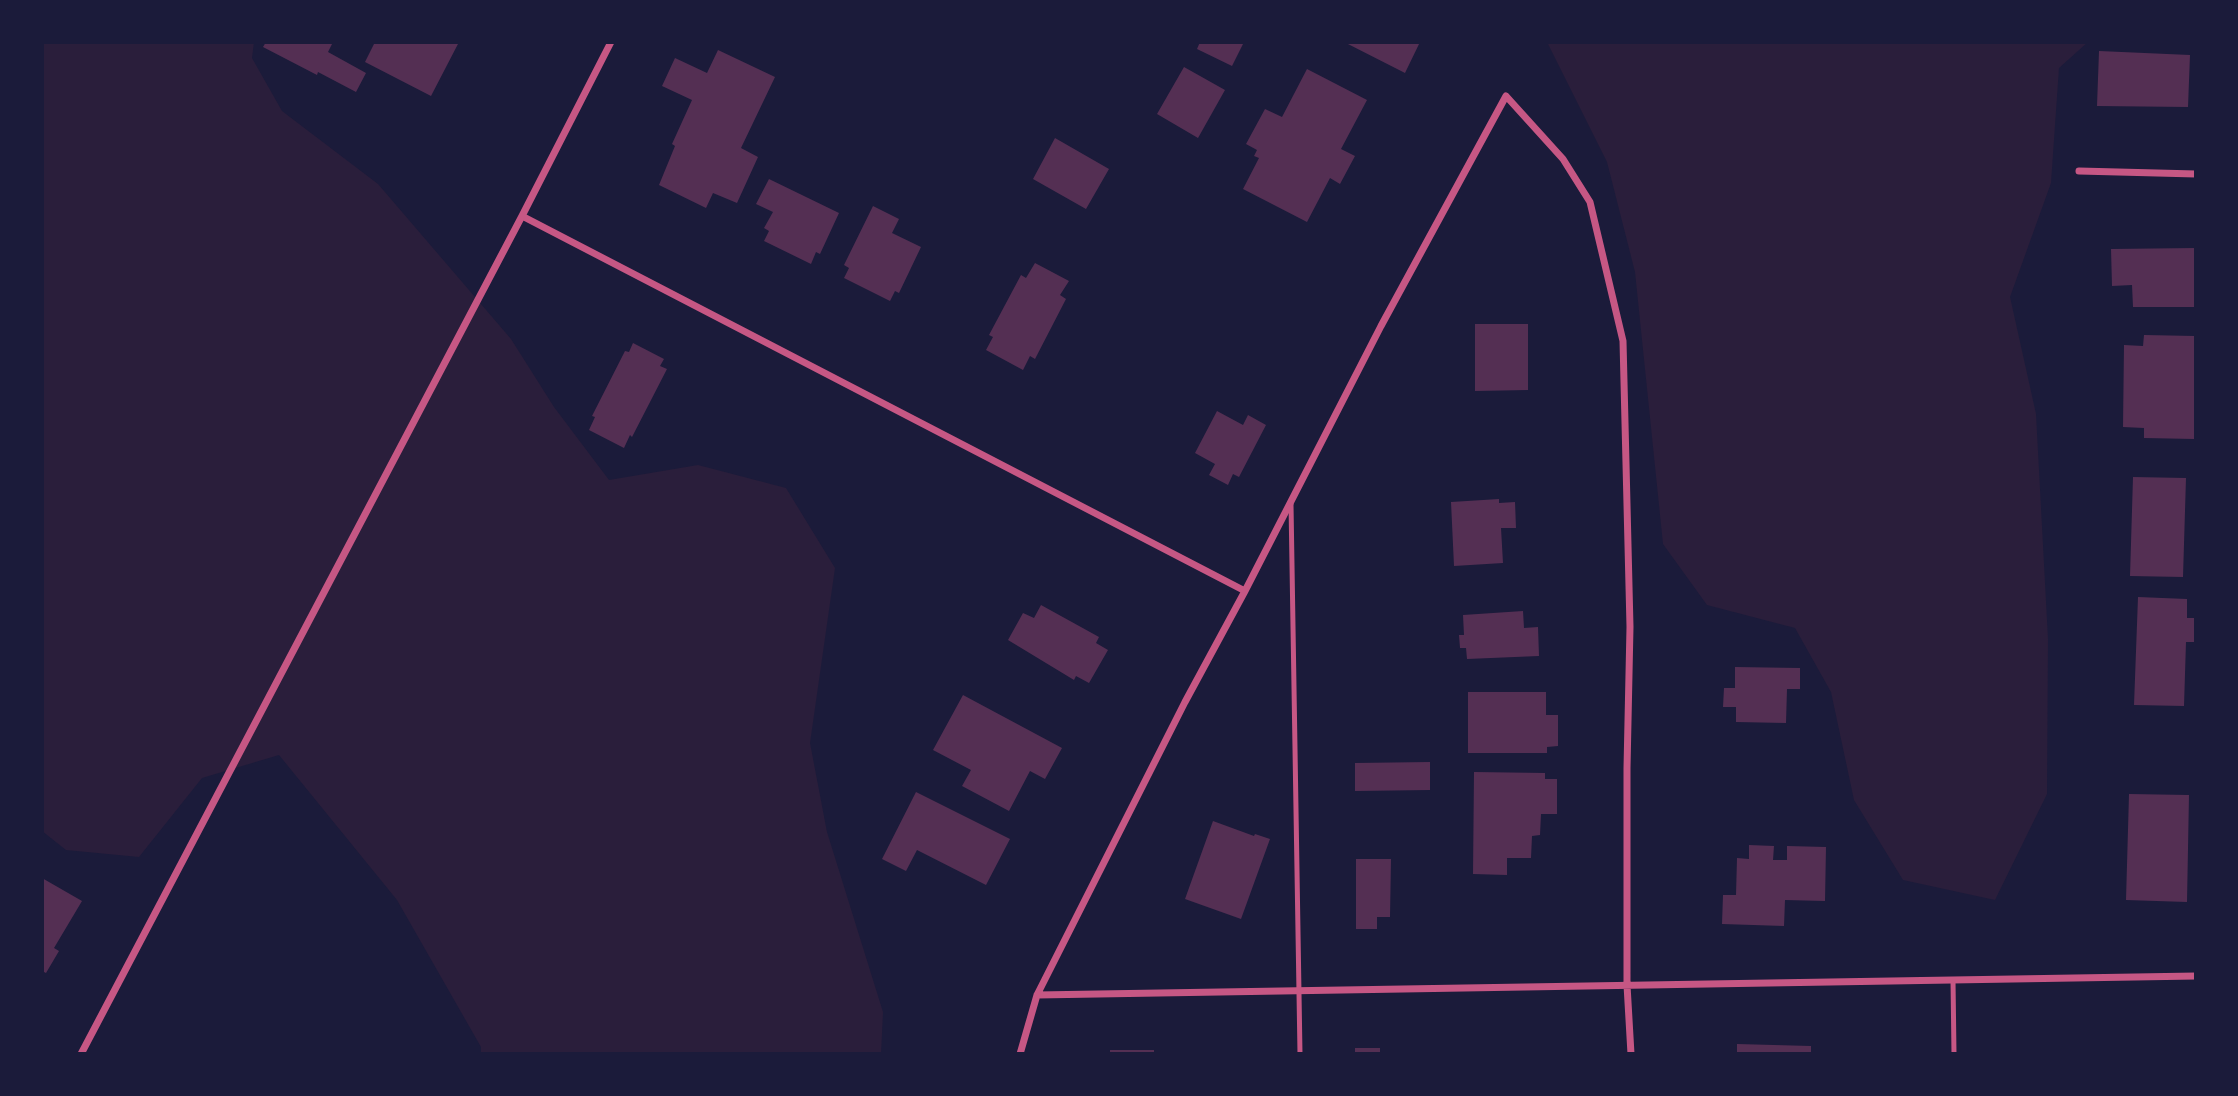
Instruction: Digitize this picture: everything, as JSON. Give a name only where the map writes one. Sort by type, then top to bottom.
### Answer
[{"type":"street","points":[[81,1054],[611,42]]},
{"type":"street","points":[[1020,1054],[1037,995],[1185,702],[1381,326],[1506,96],[1563,159],[1590,202],[1623,341],[1630,627],[1627,985],[1632,1054]]},
{"type":"street","points":[[2079,171],[2196,174]]},
{"type":"street","points":[[522,216],[1245,591]]},
{"type":"street","points":[[1037,995],[2196,976]]},
{"type":"lane","points":[[1291,501],[1300,1054]]},
{"type":"lane","points":[[1953,980],[1954,1054]]},
{"type":"shaded area","points":[[42,42],[254,42],[252,58],[282,111],[378,184],[511,339],[554,407],[609,480],[698,465],[786,488],[835,568],[810,743],[827,832],[883,1012],[881,1054],[481,1054],[481,1047],[397,900],[279,755],[202,778],[139,857],[66,850],[42,831]]},
{"type":"shaded area","points":[[1547,42],[2088,42],[2059,68],[2051,183],[2010,297],[2036,414],[2048,639],[2047,794],[1995,900],[1903,880],[1854,800],[1831,692],[1795,628],[1707,605],[1663,544],[1635,272],[1607,162]]},
{"type":"building","points":[[266,42],[333,42],[328,52],[366,73],[356,92],[263,47]]},
{"type":"building","points":[[375,42],[459,42],[431,96],[365,62]]},
{"type":"building","points":[[1200,42],[1244,42],[1232,66],[1197,49]]},
{"type":"building","points":[[1344,42],[1420,42],[1405,73]]},
{"type":"building","points":[[718,50],[775,77],[741,148],[758,157],[737,203],[713,193],[706,208],[659,185],[675,146],[672,144],[692,100],[662,86],[675,58],[707,73]]},
{"type":"building","points":[[2099,51],[2190,55],[2188,107],[2097,106]]},
{"type":"building","points":[[1184,67],[1225,90],[1198,138],[1157,114]]},
{"type":"building","points":[[1307,69],[1367,100],[1341,149],[1355,156],[1340,184],[1330,178],[1307,222],[1243,189],[1259,158],[1254,156],[1257,150],[1246,144],[1265,109],[1282,117]]},
{"type":"building","points":[[1055,138],[1109,169],[1086,209],[1033,179]]},
{"type":"building","points":[[769,179],[839,213],[820,254],[816,252],[811,264],[764,241],[769,231],[764,228],[773,212],[756,204]]},
{"type":"building","points":[[873,206],[899,219],[892,233],[921,247],[899,293],[895,291],[890,301],[844,278],[849,268],[844,265]]},
{"type":"building","points":[[2196,248],[2196,307],[2133,307],[2132,285],[2112,286],[2111,249]]},
{"type":"building","points":[[1035,263],[1069,281],[1060,295],[1066,299],[1035,359],[1030,356],[1023,370],[986,350],[993,337],[989,335],[1021,275],[1026,278]]},
{"type":"building","points":[[1475,324],[1528,324],[1528,390],[1475,391]]},
{"type":"building","points":[[2144,335],[2195,336],[2194,439],[2144,438],[2144,428],[2123,427],[2124,345],[2143,346]]},
{"type":"building","points":[[633,343],[664,359],[660,366],[667,369],[624,448],[589,430],[595,417],[592,416],[625,351],[629,352]]},
{"type":"building","points":[[1217,411],[1243,425],[1248,415],[1266,425],[1239,477],[1233,474],[1228,485],[1209,475],[1215,464],[1195,453]]},
{"type":"building","points":[[2133,477],[2186,478],[2183,577],[2130,576]]},
{"type":"building","points":[[1499,499],[1499,503],[1515,502],[1516,528],[1501,528],[1503,563],[1454,566],[1451,502]]},
{"type":"building","points":[[2138,597],[2187,599],[2187,618],[2196,618],[2196,642],[2186,642],[2184,706],[2134,705]]},
{"type":"building","points":[[1041,605],[1099,637],[1096,643],[1108,650],[1089,683],[1076,676],[1074,680],[1008,640],[1023,613],[1034,618]]},
{"type":"building","points":[[1523,611],[1524,628],[1538,627],[1539,656],[1467,659],[1466,648],[1460,648],[1459,635],[1464,635],[1463,615]]},
{"type":"building","points":[[1735,667],[1800,668],[1800,689],[1787,689],[1786,723],[1736,722],[1736,707],[1723,707],[1724,688],[1735,688]]},
{"type":"building","points":[[1468,692],[1546,692],[1546,715],[1558,715],[1558,746],[1547,747],[1547,753],[1468,753]]},
{"type":"building","points":[[963,695],[1062,748],[1045,779],[1030,771],[1009,811],[962,786],[971,770],[933,750]]},
{"type":"building","points":[[1430,762],[1430,790],[1355,791],[1355,763]]},
{"type":"building","points":[[1474,772],[1545,773],[1545,779],[1557,779],[1557,814],[1541,814],[1540,835],[1532,836],[1531,858],[1507,858],[1507,875],[1473,874]]},
{"type":"building","points":[[916,792],[1010,839],[986,885],[917,850],[906,871],[882,859]]},
{"type":"building","points":[[2129,794],[2189,795],[2187,902],[2126,900]]},
{"type":"building","points":[[1213,821],[1270,839],[1241,919],[1185,899]]},
{"type":"building","points":[[1749,845],[1774,846],[1773,860],[1787,860],[1787,846],[1826,847],[1825,901],[1785,900],[1784,926],[1722,924],[1723,895],[1736,895],[1737,858],[1749,859]]},
{"type":"building","points":[[1356,859],[1391,859],[1390,917],[1377,917],[1377,929],[1356,929]]},
{"type":"building","points":[[42,878],[82,901],[54,948],[59,951],[46,973],[42,971]]},
{"type":"building","points":[[1737,1044],[1811,1046],[1811,1054],[1737,1054]]},
{"type":"building","points":[[1355,1048],[1380,1048],[1380,1054],[1355,1054]]},
{"type":"building","points":[[1110,1050],[1154,1050],[1154,1054],[1110,1054]]}]
